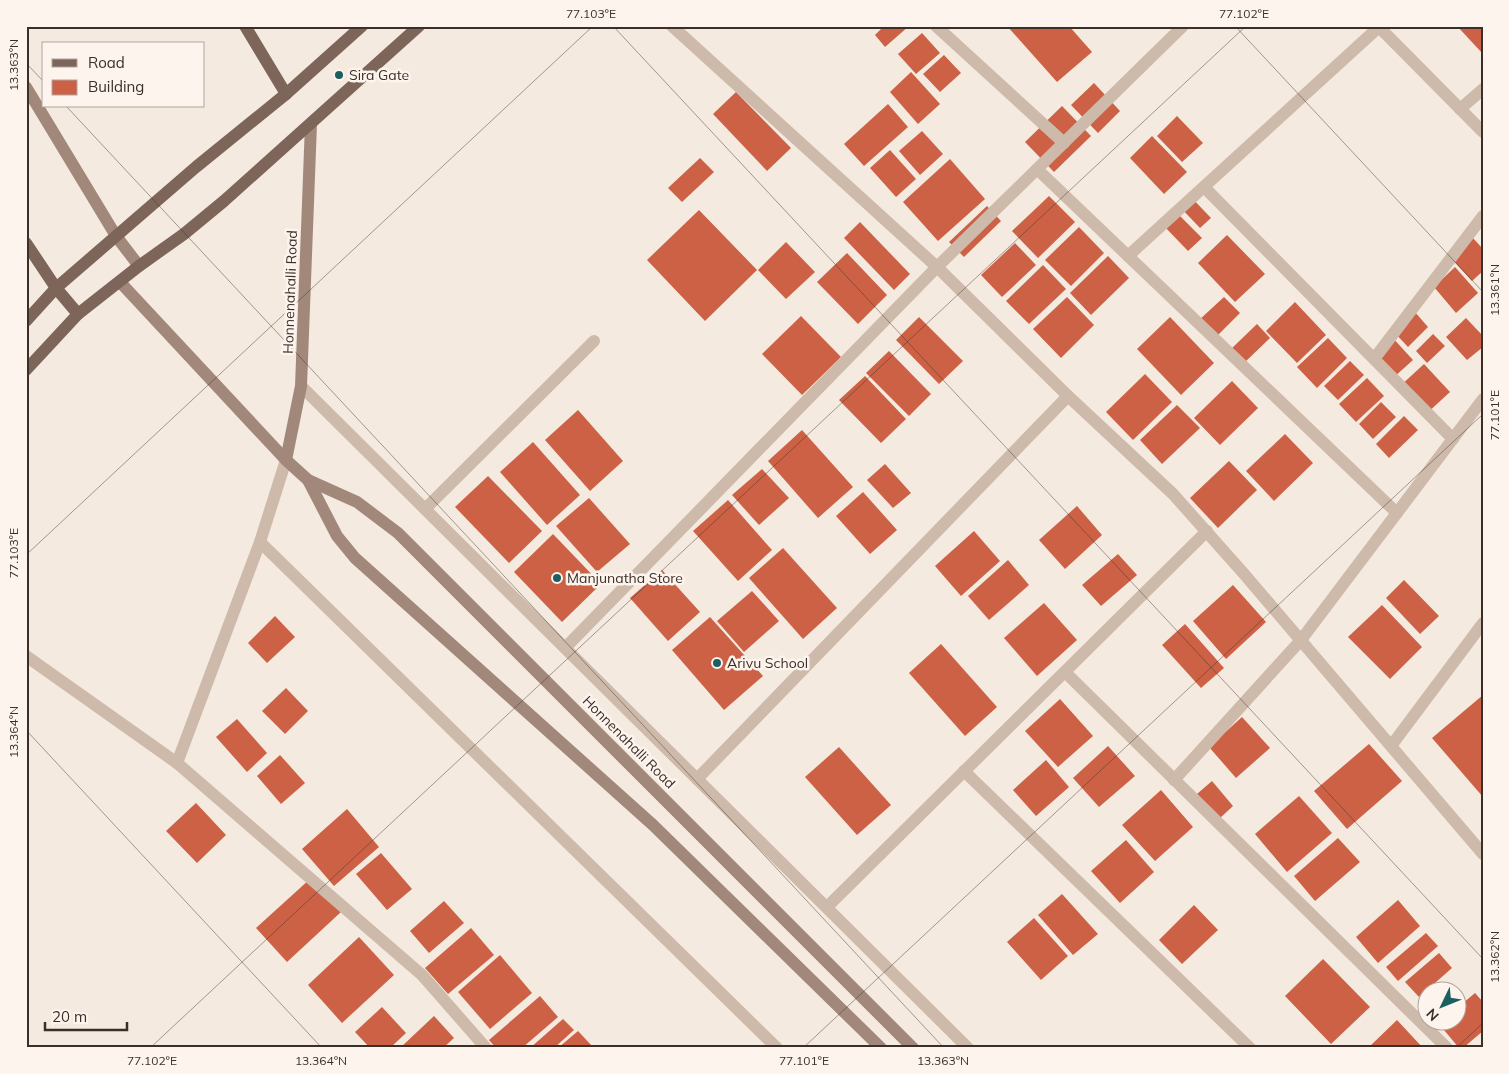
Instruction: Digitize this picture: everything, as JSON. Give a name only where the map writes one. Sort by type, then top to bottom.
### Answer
[{"type":"main road","points":[[245,26],[286,94]]},
{"type":"main road","points":[[26,321],[56,288],[196,167],[286,94],[362,26]]},
{"type":"main road","points":[[26,370],[78,314],[197,223],[311,124],[419,26]]},
{"type":"main road","points":[[26,243],[56,288],[78,314]]},
{"type":"street","points":[[672,26],[937,267],[1068,396],[1172,494],[1207,531],[1483,854]]},
{"type":"street","points":[[936,26],[1064,143]]},
{"type":"street","points":[[566,648],[937,267],[1183,26]]},
{"type":"street","points":[[1128,256],[1379,27],[1483,132]]},
{"type":"street","points":[[26,87],[116,236],[139,266]]},
{"type":"street","points":[[1460,109],[1483,89]]},
{"type":"street","name":"Honnenahalli Road","points":[[286,460],[301,386],[311,124]]},
{"type":"street","points":[[1037,169],[1397,513]]},
{"type":"street","points":[[1204,187],[1453,439]]},
{"type":"street","points":[[1374,359],[1483,216]]},
{"type":"street","name":"Honnenahalli Road","points":[[120,282],[286,460],[308,480],[356,502],[398,533],[913,1048]]},
{"type":"street","points":[[425,509],[594,341]]},
{"type":"street","points":[[301,386],[968,1048]]},
{"type":"street","points":[[697,779],[1068,396]]},
{"type":"street","points":[[1174,780],[1301,640],[1483,399]]},
{"type":"street","points":[[177,763],[260,542],[286,460]]},
{"type":"street","name":"Honnenahalli Road","points":[[308,480],[337,536],[355,558],[653,825],[881,1048]]},
{"type":"street","points":[[827,907],[1207,531]]},
{"type":"street","points":[[260,542],[777,1048]]},
{"type":"street","points":[[1391,746],[1483,623]]},
{"type":"street","points":[[26,656],[177,763],[422,974],[486,1048]]},
{"type":"street","points":[[1065,672],[1447,1048]]},
{"type":"street","points":[[964,771],[1250,1048]]},
{"type":"building","points":[[884,26],[909,26],[885,47],[875,35]]},
{"type":"building","points":[[1007,26],[1069,26],[1092,52],[1057,82]]},
{"type":"building","points":[[1457,26],[1483,26],[1483,54]]},
{"type":"building","points":[[922,33],[940,53],[916,74],[898,54]]},
{"type":"building","points":[[944,55],[961,73],[940,92],[923,74]]},
{"type":"building","points":[[911,72],[940,104],[918,124],[890,92]]},
{"type":"building","points":[[1094,83],[1120,111],[1098,133],[1071,105]]},
{"type":"building","points":[[736,92],[791,148],[767,171],[713,114]]},
{"type":"building","points":[[888,104],[908,127],[864,166],[844,144]]},
{"type":"building","points":[[1062,106],[1091,136],[1054,172],[1025,142]]},
{"type":"building","points":[[1177,116],[1203,143],[1182,162],[1157,136]]},
{"type":"building","points":[[922,131],[943,154],[920,175],[899,151]]},
{"type":"building","points":[[1152,136],[1187,172],[1164,194],[1130,158]]},
{"type":"building","points":[[890,150],[916,179],[896,197],[870,168]]},
{"type":"building","points":[[700,158],[714,172],[682,202],[668,188]]},
{"type":"building","points":[[950,159],[985,199],[938,241],[903,202]]},
{"type":"building","points":[[1049,196],[1075,222],[1038,258],[1012,231]]},
{"type":"building","points":[[1190,196],[1211,218],[1200,228],[1180,207]]},
{"type":"building","points":[[987,206],[1001,221],[964,257],[949,242]]},
{"type":"building","points":[[699,210],[757,270],[705,321],[647,260]]},
{"type":"building","points":[[1177,213],[1202,238],[1188,251],[1164,226]]},
{"type":"building","points":[[860,222],[910,274],[894,290],[844,238]]},
{"type":"building","points":[[1079,227],[1104,253],[1071,286],[1045,260]]},
{"type":"building","points":[[1227,235],[1265,274],[1235,302],[1198,263]]},
{"type":"building","points":[[1472,237],[1483,249],[1483,271],[1472,281],[1450,257]]},
{"type":"building","points":[[786,242],[815,272],[786,299],[758,270]]},
{"type":"building","points":[[1015,243],[1036,265],[1002,297],[981,275]]},
{"type":"building","points":[[847,253],[887,295],[858,324],[817,282]]},
{"type":"building","points":[[1108,256],[1129,278],[1091,315],[1070,293]]},
{"type":"building","points":[[1043,265],[1066,289],[1029,324],[1006,301]]},
{"type":"building","points":[[1455,267],[1478,293],[1456,313],[1434,287]]},
{"type":"building","points":[[1067,297],[1094,325],[1061,358],[1033,329]]},
{"type":"building","points":[[1224,297],[1240,313],[1214,339],[1198,321]]},
{"type":"building","points":[[1295,302],[1326,335],[1297,363],[1266,331]]},
{"type":"building","points":[[1414,311],[1428,327],[1408,347],[1393,331]]},
{"type":"building","points":[[801,316],[841,357],[802,395],[762,354]]},
{"type":"building","points":[[919,317],[963,361],[939,384],[896,340]]},
{"type":"building","points":[[1170,317],[1214,363],[1181,395],[1137,349]]},
{"type":"building","points":[[1466,318],[1483,336],[1483,347],[1467,360],[1446,337]]},
{"type":"building","points":[[1257,324],[1270,338],[1243,364],[1230,350]]},
{"type":"building","points":[[1433,334],[1445,346],[1427,363],[1416,351]]},
{"type":"building","points":[[1391,336],[1413,360],[1393,378],[1371,354]]},
{"type":"building","points":[[1328,338],[1347,358],[1317,388],[1297,367]]},
{"type":"building","points":[[889,351],[931,394],[909,416],[866,373]]},
{"type":"building","points":[[1350,361],[1364,375],[1338,400],[1324,386]]},
{"type":"building","points":[[1424,364],[1450,392],[1425,415],[1399,387]]},
{"type":"building","points":[[1145,374],[1172,402],[1133,440],[1106,412]]},
{"type":"building","points":[[865,376],[906,419],[881,443],[839,400]]},
{"type":"building","points":[[1367,378],[1384,396],[1356,422],[1339,404]]},
{"type":"building","points":[[1232,381],[1258,408],[1220,445],[1194,418]]},
{"type":"building","points":[[1381,402],[1396,417],[1373,439],[1359,424]]},
{"type":"building","points":[[1177,405],[1200,428],[1162,464],[1140,440]]},
{"type":"building","points":[[578,410],[623,461],[590,491],[545,440]]},
{"type":"building","points":[[1404,416],[1418,430],[1389,458],[1376,444]]},
{"type":"building","points":[[802,430],[853,487],[818,518],[768,461]]},
{"type":"building","points":[[1285,434],[1313,463],[1274,501],[1246,471]]},
{"type":"building","points":[[533,442],[580,495],[547,525],[500,472]]},
{"type":"building","points":[[1229,461],[1257,490],[1218,528],[1190,498]]},
{"type":"building","points":[[885,464],[911,493],[893,508],[867,480]]},
{"type":"building","points":[[762,469],[789,498],[759,525],[732,495]]},
{"type":"building","points":[[488,476],[542,531],[509,563],[455,507]]},
{"type":"building","points":[[863,492],[897,530],[870,554],[836,516]]},
{"type":"building","points":[[589,498],[630,544],[597,572],[556,526]]},
{"type":"building","points":[[728,500],[772,550],[738,581],[693,531]]},
{"type":"building","points":[[1077,506],[1102,535],[1065,569],[1039,540]]},
{"type":"building","points":[[974,531],[1000,561],[961,596],[935,566]]},
{"type":"building","name":"Manjunatha Store","points":[[553,534],[601,584],[562,622],[514,572]]},
{"type":"building","points":[[783,548],[837,608],[803,639],[749,578]]},
{"type":"building","points":[[1118,554],[1137,575],[1101,606],[1082,585]]},
{"type":"building","points":[[1008,560],[1029,585],[989,620],[968,596]]},
{"type":"building","points":[[662,570],[700,612],[668,641],[630,598]]},
{"type":"building","points":[[1404,580],[1439,616],[1420,634],[1386,598]]},
{"type":"building","points":[[1233,585],[1266,622],[1226,659],[1193,621]]},
{"type":"building","points":[[752,591],[779,621],[744,652],[717,621]]},
{"type":"building","points":[[1044,603],[1077,640],[1037,676],[1004,638]]},
{"type":"building","points":[[1382,605],[1422,647],[1390,679],[1348,637]]},
{"type":"building","points":[[275,616],[295,637],[267,663],[248,643]]},
{"type":"building","name":"Arivu School","points":[[710,617],[763,676],[724,710],[672,650]]},
{"type":"building","points":[[1185,624],[1224,668],[1201,688],[1162,645]]},
{"type":"building","points":[[941,644],[997,707],[965,736],[909,673]]},
{"type":"building","points":[[286,688],[308,711],[285,734],[262,711]]},
{"type":"building","points":[[1483,695],[1483,797],[1432,738]]},
{"type":"building","points":[[1060,699],[1093,736],[1058,767],[1025,731]]},
{"type":"building","points":[[1242,717],[1270,748],[1236,778],[1209,747]]},
{"type":"building","points":[[237,719],[267,753],[247,772],[216,737]]},
{"type":"building","points":[[1369,744],[1402,781],[1347,829],[1314,791]]},
{"type":"building","points":[[1108,746],[1135,776],[1099,807],[1073,778]]},
{"type":"building","points":[[839,747],[891,805],[857,835],[805,777]]},
{"type":"building","points":[[280,755],[305,783],[281,804],[257,776]]},
{"type":"building","points":[[1046,760],[1069,787],[1036,816],[1013,790]]},
{"type":"building","points":[[1212,781],[1233,806],[1219,819],[1197,794]]},
{"type":"building","points":[[1161,790],[1193,827],[1155,861],[1122,825]]},
{"type":"building","points":[[1299,796],[1332,833],[1287,872],[1255,834]]},
{"type":"building","points":[[196,803],[226,835],[197,863],[166,831]]},
{"type":"building","points":[[347,809],[379,847],[334,886],[302,849]]},
{"type":"building","points":[[1338,838],[1360,862],[1315,901],[1294,876]]},
{"type":"building","points":[[1126,840],[1154,872],[1120,903],[1091,871]]},
{"type":"building","points":[[381,853],[412,889],[387,910],[356,874]]},
{"type":"building","points":[[310,879],[341,912],[287,962],[256,928]]},
{"type":"building","points":[[1062,894],[1098,934],[1073,955],[1038,915]]},
{"type":"building","points":[[1398,900],[1420,926],[1378,963],[1356,937]]},
{"type":"building","points":[[444,901],[464,923],[429,953],[410,931]]},
{"type":"building","points":[[1194,905],[1218,930],[1182,964],[1159,940]]},
{"type":"building","points":[[1034,918],[1068,956],[1041,980],[1007,942]]},
{"type":"building","points":[[471,928],[494,955],[448,994],[425,968]]},
{"type":"building","points":[[1426,933],[1438,946],[1398,981],[1386,967]]},
{"type":"building","points":[[359,937],[394,975],[342,1023],[308,985]]},
{"type":"building","points":[[1439,953],[1452,968],[1436,982],[1416,982],[1416,994],[1405,982]]},
{"type":"building","points":[[500,955],[532,993],[490,1029],[458,992]]},
{"type":"building","points":[[1323,959],[1370,1007],[1331,1044],[1285,996]]},
{"type":"building","points":[[1475,993],[1483,1002],[1483,1031],[1463,1048],[1459,1048],[1446,1032],[1466,1032],[1466,1001]]},
{"type":"building","points":[[540,996],[558,1017],[522,1048],[496,1048],[489,1040]]},
{"type":"building","points":[[382,1007],[406,1033],[390,1048],[370,1048],[355,1032]]},
{"type":"building","points":[[434,1016],[454,1038],[443,1048],[400,1048]]},
{"type":"building","points":[[563,1019],[574,1030],[554,1048],[530,1048]]},
{"type":"building","points":[[1397,1020],[1423,1048],[1368,1048]]},
{"type":"building","points":[[578,1031],[592,1046],[590,1048],[558,1048]]},
{"type":"place","name":"Sira Gate","points":[[339,75]]},
{"type":"place","name":"Manjunatha Store","points":[[557,578]]},
{"type":"place","name":"Arivu School","points":[[717,663]]}]
